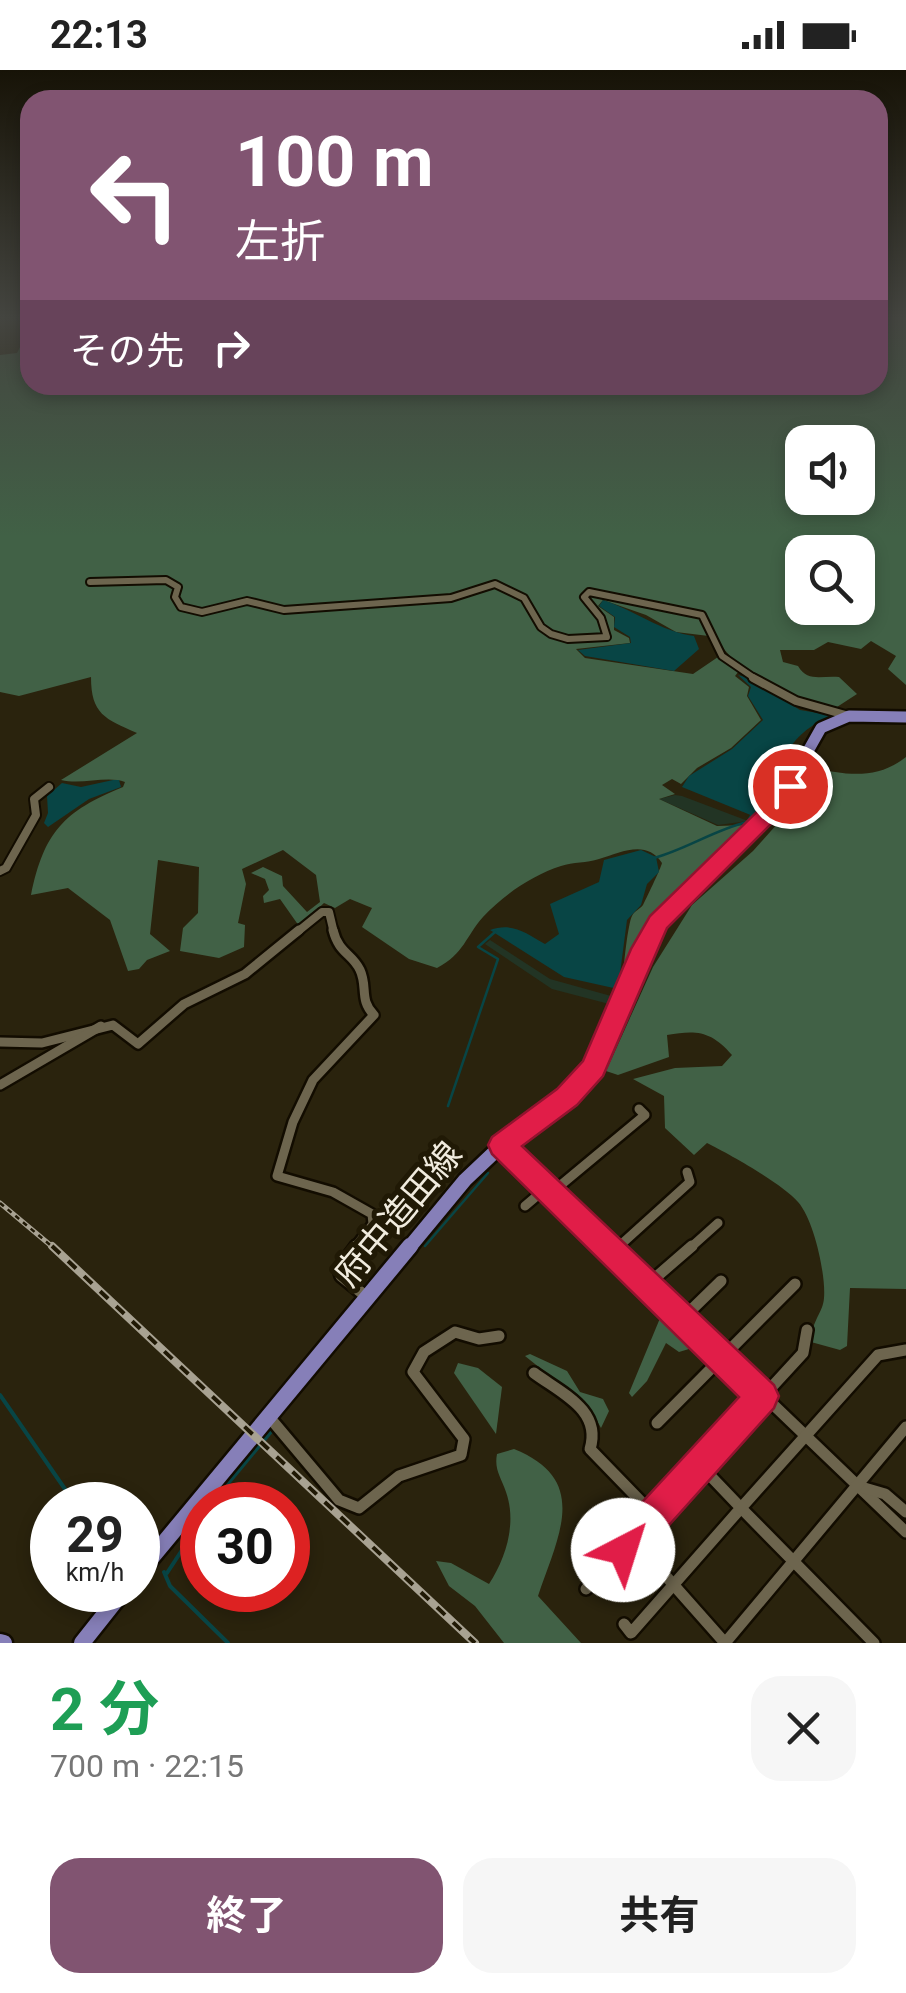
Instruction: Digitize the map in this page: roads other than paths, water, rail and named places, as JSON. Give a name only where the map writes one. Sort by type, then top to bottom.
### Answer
[{"type":"main road","points":[[849,716],[906,717]]},
{"type":"main road","name":"府中造田線","points":[[160,1548],[465,1180],[502,1145],[580,1084],[604,1048],[643,949],[658,922],[777,806],[822,728],[849,716]]},
{"type":"main road","points":[[82,1643],[107,1612]]},
{"type":"street","points":[[90,582],[166,580],[178,587],[180,607],[202,612],[242,601],[284,610],[451,598],[494,584],[524,598],[551,634],[582,639],[607,637],[601,618],[584,596],[603,591],[642,604],[702,614],[726,659],[797,701],[833,708],[849,716]]},
{"type":"street","points":[[0,871],[6,868],[36,815],[34,799],[49,787]]},
{"type":"street","points":[[0,1042],[18,1046],[37,1044],[113,1025],[138,1044],[184,1004],[245,974],[322,912],[329,912],[337,947],[360,970],[364,1005],[374,1015],[361,1034],[330,1059],[307,1085],[276,1176],[318,1186],[372,1214],[372,1224],[339,1269],[341,1276],[368,1298]]},
{"type":"street","points":[[0,1085],[101,1026]]},
{"type":"street","points":[[525,1206],[646,1115],[639,1108]]},
{"type":"street","points":[[502,1145],[906,1532]]},
{"type":"street","points":[[612,1252],[690,1182],[686,1172]]},
{"type":"street","points":[[647,1285],[718,1223]]},
{"type":"street","points":[[682,1319],[722,1281]]},
{"type":"street","points":[[657,1423],[796,1284]]},
{"type":"street","points":[[586,1588],[803,1353],[807,1330]]},
{"type":"street","points":[[270,1418],[339,1500],[359,1508],[399,1476],[461,1455],[464,1439],[413,1372],[424,1352],[455,1332],[479,1338],[499,1336]]},
{"type":"street","points":[[624,1624],[631,1633],[878,1356],[906,1350]]},
{"type":"street","points":[[534,1373],[586,1411],[595,1432],[590,1448],[653,1514]]},
{"type":"street","points":[[633,1540],[725,1643],[906,1427]]},
{"type":"street","points":[[699,1464],[874,1643]]},
{"type":"street","points":[[857,1486],[884,1494],[906,1512]]},
{"type":"water","points":[[603,600],[694,636],[699,649],[674,671],[585,656],[578,650],[631,643],[630,637],[614,627],[615,617],[599,606]]},
{"type":"water","points":[[738,675],[800,710],[836,716],[814,725],[795,741],[782,762],[778,784],[753,816],[682,787],[689,776],[732,749],[763,720],[748,696],[751,687]]},
{"type":"water","points":[[119,780],[121,787],[89,799],[48,827],[44,823],[47,796],[62,783],[81,787]]},
{"type":"water","points":[[641,850],[656,857],[659,872],[647,884],[641,905],[627,920],[618,989],[564,977],[490,930],[512,928],[545,944],[559,934],[550,904],[599,882],[604,860]]},
{"type":"waterway","points":[[654,858],[747,822],[753,813]]},
{"type":"waterway","points":[[448,1106],[498,959],[478,947],[495,932]]},
{"type":"waterway","points":[[425,1246],[488,1173]]},
{"type":"waterway","points":[[0,1395],[60,1482]]},
{"type":"waterway","points":[[229,1482],[274,1428]]},
{"type":"waterway","points":[[167,1573],[180,1553]]},
{"type":"waterway","points":[[164,1572],[170,1586],[228,1643]]},
{"type":"railway","points":[[0,1203],[55,1249]]},
{"type":"railway","points":[[52,1246],[475,1643]]}]
